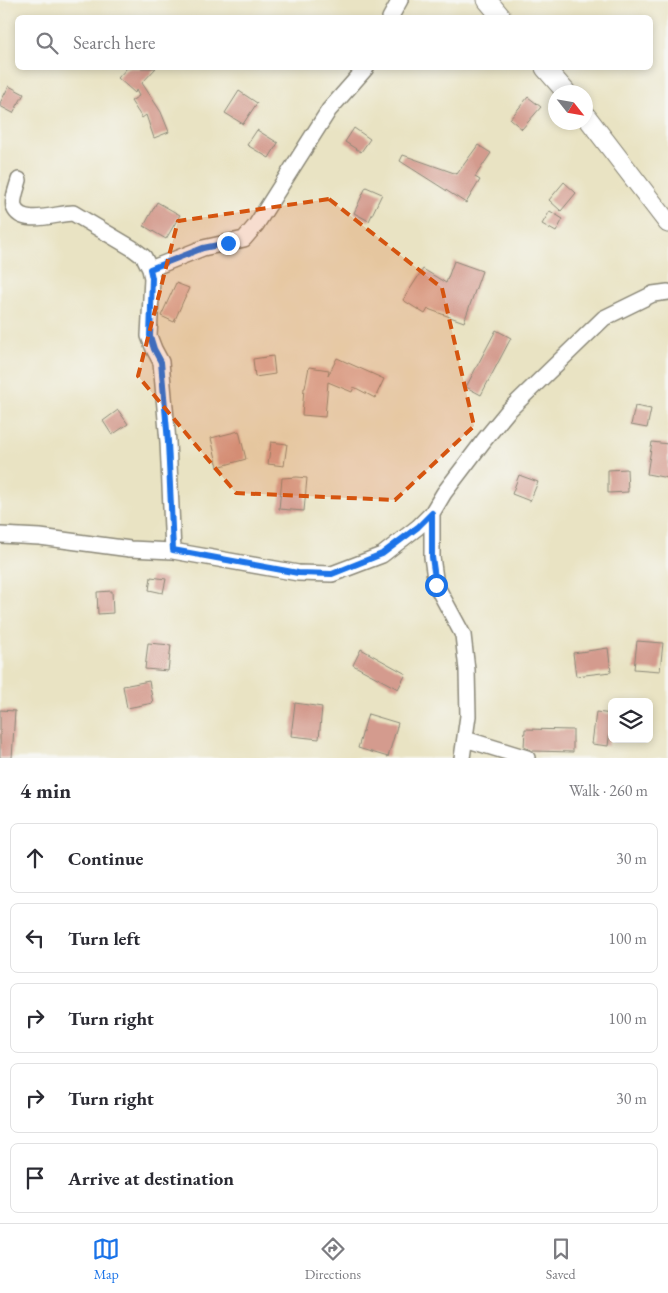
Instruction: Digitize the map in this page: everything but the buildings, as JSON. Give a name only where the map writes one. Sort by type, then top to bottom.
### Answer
[{"type":"street","points":[[392,15],[400,0]]},
{"type":"street","points":[[487,0],[500,15]]},
{"type":"street","points":[[150,269],[203,248],[244,239],[256,225],[329,110],[364,70]]},
{"type":"street","points":[[547,70],[560,85]]},
{"type":"street","points":[[593,125],[668,223]]},
{"type":"street","points":[[19,180],[14,201],[14,208],[19,214],[32,219],[73,213],[132,248],[144,257],[150,269],[152,278],[150,336],[161,362],[168,442],[173,550]]},
{"type":"street","points":[[0,535],[40,536],[130,549],[173,550],[298,573],[332,574],[382,554],[418,527],[432,513],[444,493],[508,411],[604,318],[653,294],[668,292]]},
{"type":"street","points":[[432,513],[432,557],[436,585],[463,635],[467,670],[468,716],[462,758]]},
{"type":"street","points":[[465,739],[527,758]]},
{"type":"highlighted area","points":[[329,199],[442,288],[474,426],[395,500],[236,493],[138,376],[178,221]]},
{"type":"route","points":[[228,243],[203,248],[150,269],[152,278],[150,336],[161,362],[168,442],[173,550],[298,573],[332,574],[382,554],[418,527],[432,513],[432,557],[436,585]]}]
